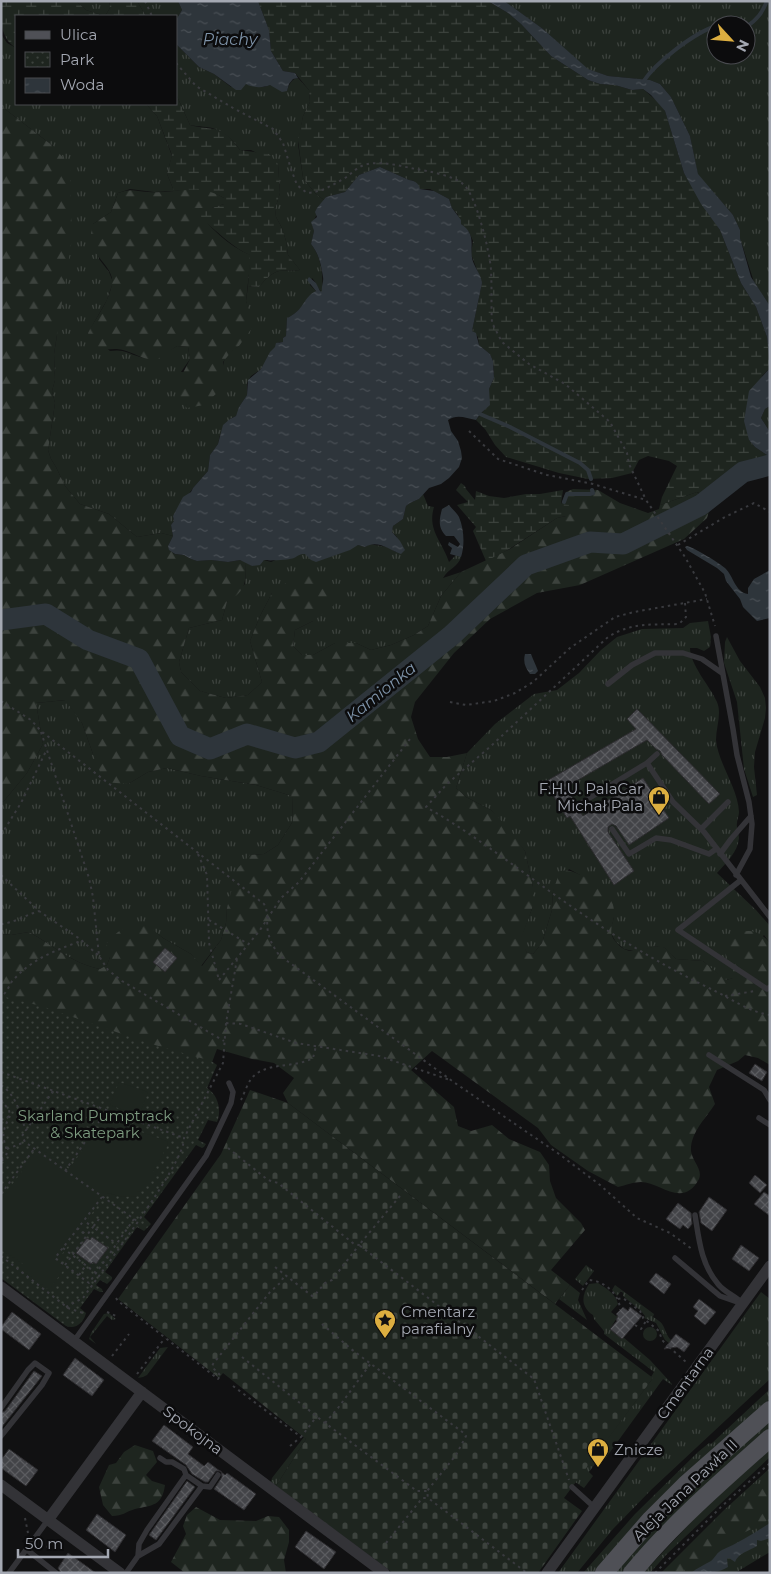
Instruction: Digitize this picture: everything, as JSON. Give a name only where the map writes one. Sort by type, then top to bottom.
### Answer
[{"type":"main road","name":"Aleja Jana Pawła II","points":[[604,1573],[685,1485],[770,1410]]},
{"type":"main road","name":"Aleja Jana Pawła II","points":[[632,1573],[703,1498],[770,1438]]},
{"type":"street","name":"Cmentarna","points":[[547,1573],[770,1266]]},
{"type":"street","name":"Spokojna","points":[[1,1287],[384,1573]]},
{"type":"street","points":[[48,1520],[142,1392]]},
{"type":"street","points":[[1,1485],[120,1573]]},
{"type":"lane","points":[[716,636],[734,729],[737,756],[749,802],[752,824],[750,849],[736,875]]},
{"type":"lane","points":[[608,684],[632,666],[654,653],[683,652],[702,659],[722,673]]},
{"type":"lane","points":[[578,805],[647,763],[657,754]]},
{"type":"lane","points":[[647,763],[673,802],[701,829],[770,917]]},
{"type":"lane","points":[[701,829],[728,802]]},
{"type":"lane","points":[[720,854],[751,816]]},
{"type":"lane","points":[[612,829],[629,854],[656,838],[671,840],[709,854],[716,848]]},
{"type":"lane","points":[[741,880],[678,930],[768,988]]},
{"type":"lane","points":[[709,1055],[764,1090],[770,1100]]},
{"type":"lane","points":[[74,1341],[206,1156],[231,1103],[233,1092],[229,1083]]},
{"type":"lane","points":[[759,1118],[770,1126]]},
{"type":"lane","points":[[695,1215],[702,1257],[708,1270],[719,1286],[743,1304]]},
{"type":"lane","points":[[675,1258],[720,1296],[743,1304]]},
{"type":"lane","points":[[1,1408],[35,1363],[49,1373],[42,1385],[1,1436]]},
{"type":"lane","points":[[160,1458],[184,1469],[186,1475],[202,1486],[210,1487],[218,1475]]},
{"type":"lane","points":[[138,1556],[139,1544],[147,1530],[186,1475]]},
{"type":"lane","points":[[126,1573],[138,1556],[159,1544],[202,1486]]},
{"type":"lane","points":[[572,1487],[594,1507]]},
{"type":"lane","points":[[8,1573],[48,1520]]},
{"type":"lane","points":[[28,1548],[56,1573]]},
{"type":"path","points":[[145,1],[152,15]]},
{"type":"path","points":[[178,65],[196,86],[273,129],[283,143],[297,185],[307,194],[323,190],[335,184],[349,173],[364,165],[382,163],[433,173],[463,183],[472,197],[480,220],[491,268],[492,323],[502,342],[529,364],[565,384],[610,422],[627,453],[629,464],[646,500],[685,557],[707,599],[715,626]]},
{"type":"path","points":[[469,431],[498,459],[547,475],[593,484],[646,500]]},
{"type":"path","points":[[677,545],[754,503],[770,512]]},
{"type":"path","points":[[450,702],[466,705],[494,700],[515,693],[533,682],[570,648],[615,617],[707,599]]},
{"type":"path","points":[[685,603],[686,617],[679,624],[640,625],[621,629],[608,637],[491,746],[447,784],[426,807],[458,825],[626,943],[692,980],[750,1009],[770,1015]]},
{"type":"path","points":[[1,701],[31,720],[41,731],[264,904],[267,910],[268,932],[272,946],[279,955],[455,1083],[559,1154],[637,1218],[679,1239],[702,1257]]},
{"type":"path","points":[[41,731],[89,878],[93,897],[99,956]]},
{"type":"path","points":[[197,852],[207,875],[210,920],[209,943],[219,980],[268,919],[281,898],[299,882],[410,738]]},
{"type":"path","points":[[1,835],[21,803],[47,749]]},
{"type":"path","points":[[1,875],[39,911],[80,939],[99,956],[108,970],[128,986],[224,1040]]},
{"type":"path","points":[[1,924],[10,924],[17,919],[39,911]]},
{"type":"path","points":[[210,920],[249,944]]},
{"type":"path","points":[[4,994],[13,979],[31,964],[47,953],[78,942],[80,939]]},
{"type":"path","points":[[102,1197],[55,1258],[89,1283],[163,1185],[183,1149],[184,1138],[222,1062],[236,959]]},
{"type":"path","points":[[725,996],[768,988]]},
{"type":"path","points":[[226,1023],[241,1024],[296,1043],[379,1056],[440,1076],[455,1083]]},
{"type":"path","points":[[240,1104],[251,1078],[273,1066],[304,1064],[313,1058],[316,1046]]},
{"type":"path","points":[[1,1072],[184,1138]]},
{"type":"path","points":[[1,1085],[12,1094],[26,1131]]},
{"type":"path","points":[[53,1091],[22,1136],[25,1142],[136,1220]]},
{"type":"path","points":[[1,1100],[3,1105],[9,1110],[10,1116],[3,1131],[3,1138],[7,1149],[6,1156],[1,1159]]},
{"type":"path","points":[[65,1171],[107,1110]]},
{"type":"path","points":[[1,1120],[10,1116]]},
{"type":"path","points":[[7,1149],[25,1142]]},
{"type":"path","points":[[228,1148],[268,1180],[278,1183],[354,1244],[359,1245],[534,1379],[572,1487]]},
{"type":"path","points":[[1,1194],[34,1149]]},
{"type":"path","points":[[1,1159],[7,1160]]},
{"type":"path","points":[[275,1267],[314,1296],[325,1283],[332,1280],[400,1196]]},
{"type":"path","points":[[65,1265],[99,1219]]},
{"type":"path","points":[[66,1307],[83,1298],[136,1220]]},
{"type":"path","points":[[83,1221],[117,1244]]},
{"type":"path","points":[[78,1228],[87,1235]]},
{"type":"path","points":[[63,1248],[96,1273]]},
{"type":"path","points":[[1,1256],[66,1307],[85,1314],[83,1316]]},
{"type":"path","points":[[79,1276],[86,1265]]},
{"type":"path","points":[[116,1294],[116,1300],[218,1379],[220,1376],[212,1367],[213,1364],[285,1275]]},
{"type":"path","points":[[582,1290],[589,1280],[594,1280],[605,1286],[618,1298],[623,1298],[640,1311],[643,1316],[642,1318],[659,1331],[662,1340],[690,1365]]},
{"type":"path","points":[[618,1298],[620,1310]]},
{"type":"path","points":[[104,1313],[109,1312],[116,1316]]},
{"type":"path","points":[[635,1325],[641,1329],[646,1321]]},
{"type":"path","points":[[242,1357],[417,1491],[427,1491],[456,1455],[466,1436],[465,1434],[350,1349],[322,1324]]},
{"type":"path","points":[[111,1358],[130,1334]]},
{"type":"path","points":[[135,1375],[165,1338]]},
{"type":"path","points":[[325,1422],[338,1408],[371,1363]]},
{"type":"path","points":[[233,1386],[301,1437]]},
{"type":"path","points":[[290,1446],[301,1437],[317,1416]]},
{"type":"path","points":[[655,1573],[715,1513],[770,1463]]},
{"type":"path","points":[[427,1491],[428,1498]]},
{"type":"path","points":[[422,1492],[423,1498]]},
{"type":"path","points":[[423,1498],[428,1498],[528,1573]]},
{"type":"path","points":[[386,1543],[423,1498]]},
{"type":"path","points":[[24,1512],[28,1533],[22,1541],[28,1548],[64,1546]]},
{"type":"green space","points":[[1,1],[76,1],[86,10],[102,15],[15,15],[15,47],[4,34]]},
{"type":"green space","points":[[76,1],[109,1],[110,8],[106,15],[86,10]]},
{"type":"green space","points":[[109,1],[137,1],[145,15],[106,15],[110,8]]},
{"type":"green space","points":[[137,1],[178,1],[182,10],[178,17],[178,15],[145,15]]},
{"type":"green space","points":[[258,1],[488,1],[508,13],[521,24],[551,56],[588,80],[632,90],[643,89],[658,102],[665,111],[684,173],[720,230],[741,283],[756,307],[767,337],[770,368],[762,376],[749,440],[770,459],[720,483],[706,496],[697,492],[660,505],[677,466],[669,461],[648,456],[639,460],[632,473],[612,478],[588,479],[559,473],[506,457],[476,420],[486,408],[494,372],[490,354],[479,345],[478,337],[472,331],[482,283],[471,254],[473,241],[469,232],[461,224],[449,199],[430,189],[420,189],[414,181],[380,167],[359,175],[345,192],[326,197],[324,200],[315,193],[303,178],[298,140],[303,116],[310,102],[309,90],[295,73],[283,71],[271,51],[269,30]]},
{"type":"green space","points":[[504,1],[770,1],[770,306],[754,282],[740,238],[740,230],[733,215],[698,175],[690,136],[671,97],[660,84],[650,80],[608,76],[587,69],[543,29]]},
{"type":"green space","points":[[1,34],[7,43],[15,47],[15,105],[147,105],[157,116],[172,156],[167,174],[174,191],[154,192],[130,189],[118,193],[111,212],[93,224],[99,259],[109,272],[113,282],[107,300],[88,333],[110,351],[122,351],[145,358],[159,355],[177,346],[188,347],[190,359],[181,372],[223,374],[223,364],[226,357],[239,346],[248,309],[246,301],[248,286],[259,287],[270,275],[279,271],[300,270],[288,255],[282,228],[276,217],[275,209],[280,193],[278,164],[251,150],[240,150],[223,133],[210,127],[190,125],[178,98],[178,46],[199,67],[214,74],[231,87],[246,84],[264,87],[270,85],[287,91],[292,81],[298,78],[309,90],[310,102],[303,116],[298,144],[303,178],[315,193],[324,200],[312,224],[314,231],[311,244],[320,262],[323,293],[312,278],[310,285],[316,291],[296,313],[287,318],[286,336],[283,338],[283,342],[279,342],[261,369],[251,376],[247,383],[247,395],[239,407],[236,416],[230,419],[220,435],[218,444],[210,455],[208,471],[173,516],[174,521],[171,525],[173,536],[161,533],[137,537],[109,514],[80,504],[65,486],[51,459],[48,450],[55,403],[52,391],[55,380],[54,354],[57,335],[53,146],[1,106]]},
{"type":"green space","points":[[178,98],[190,125],[223,132],[240,150],[269,154],[278,164],[280,193],[275,209],[276,217],[282,228],[288,255],[300,270],[279,271],[270,275],[259,287],[248,286],[250,255],[233,245],[207,223],[188,213],[193,208],[212,208],[224,204],[224,198],[212,192],[199,190],[174,191],[167,174],[172,155],[157,116],[147,105],[178,105]]},
{"type":"green space","points":[[1,106],[53,146],[70,166],[72,239],[54,354],[55,380],[52,391],[55,403],[48,450],[65,486],[80,504],[109,514],[137,537],[161,533],[173,536],[168,546],[174,554],[184,555],[197,561],[228,562],[240,560],[246,562],[244,586],[234,598],[227,602],[222,620],[189,628],[179,662],[181,672],[200,691],[226,698],[248,695],[262,682],[250,641],[272,593],[300,573],[324,576],[331,582],[337,595],[333,606],[313,621],[295,630],[293,646],[302,655],[313,655],[335,643],[356,643],[371,650],[391,645],[414,635],[428,626],[441,596],[461,572],[510,549],[557,518],[566,516],[561,504],[566,492],[573,489],[598,490],[620,503],[648,513],[659,509],[660,505],[697,492],[711,505],[707,518],[684,539],[580,585],[537,593],[490,619],[454,653],[415,702],[411,717],[418,739],[430,757],[447,757],[467,753],[456,788],[466,797],[491,810],[509,829],[525,851],[533,887],[533,906],[521,939],[527,953],[533,954],[542,943],[552,910],[553,891],[560,871],[573,872],[591,880],[607,892],[613,903],[614,910],[612,936],[622,948],[629,951],[660,946],[665,948],[676,959],[703,961],[726,980],[733,978],[733,969],[721,945],[733,936],[746,931],[758,933],[770,943],[770,1065],[758,1058],[745,1055],[738,1061],[717,1070],[709,1087],[715,1104],[703,1120],[691,1144],[692,1155],[700,1172],[699,1179],[693,1188],[686,1192],[671,1192],[641,1182],[618,1187],[588,1171],[551,1145],[538,1128],[432,1051],[411,1070],[454,1107],[458,1126],[471,1131],[492,1125],[509,1139],[540,1152],[549,1165],[550,1181],[556,1198],[581,1223],[585,1230],[551,1270],[570,1285],[555,1304],[288,1103],[283,1093],[294,1078],[274,1063],[217,1049],[211,1065],[1,1062],[1,934],[11,935],[29,932],[80,963],[100,969],[107,965],[110,957],[106,944],[116,934],[128,927],[147,925],[163,938],[191,954],[202,966],[221,940],[237,869],[250,855],[264,854],[278,845],[293,821],[292,796],[256,785],[167,768],[148,772],[128,784],[104,782],[82,723],[65,700],[36,703],[43,744],[27,773],[4,801],[1,802]]},
{"type":"green space","points":[[192,188],[208,189],[224,198],[224,204],[212,208],[193,208],[227,241],[251,255],[246,301],[252,320],[252,328],[239,346],[223,362],[223,374],[218,392],[204,405],[187,408],[177,399],[177,385],[190,359],[188,347],[177,346],[155,361],[123,350],[104,349],[91,345],[88,333],[105,303],[112,279],[108,269],[93,249],[90,237],[93,224],[111,212],[118,193],[130,190],[165,192]]},
{"type":"green space","points":[[770,406],[770,432],[761,418],[765,409]]},
{"type":"green space","points":[[461,483],[475,500],[476,491],[489,496],[504,498],[563,490],[561,504],[569,505],[566,516],[557,518],[506,551],[486,561],[473,531],[476,527],[457,505],[468,502],[456,490]]},
{"type":"green space","points":[[423,494],[428,506],[434,507],[432,522],[449,562],[456,555],[461,557],[458,563],[443,578],[461,572],[441,596],[428,626],[414,635],[391,645],[371,650],[356,643],[335,643],[313,655],[302,655],[293,646],[295,630],[313,621],[272,593],[250,641],[262,682],[248,695],[226,698],[200,691],[181,672],[179,662],[189,628],[222,620],[227,602],[245,584],[246,562],[252,566],[264,560],[271,562],[278,559],[290,559],[297,554],[329,557],[358,545],[365,547],[369,544],[387,547],[396,552],[397,537],[392,532],[393,526],[403,519],[406,506],[419,499]]},
{"type":"green space","points":[[708,621],[711,637],[710,647],[704,651],[690,648],[691,655],[717,702],[719,716],[716,740],[720,758],[738,803],[739,812],[737,825],[738,843],[731,857],[717,873],[770,926],[770,943],[764,935],[733,969],[734,978],[725,980],[703,961],[676,959],[665,948],[656,946],[638,952],[624,949],[616,942],[610,932],[614,917],[580,875],[569,869],[553,891],[552,910],[542,943],[533,954],[527,953],[520,940],[533,906],[533,887],[525,851],[491,810],[466,797],[456,788],[467,753],[495,724],[534,694],[557,690],[579,673],[601,650],[617,637],[642,629],[683,628],[690,623]]},
{"type":"green space","points":[[727,637],[740,661],[760,687],[765,698],[765,718],[755,752],[754,767],[757,795],[753,797],[744,769],[737,702],[724,663]]},
{"type":"green space","points":[[66,700],[82,723],[93,754],[128,784],[148,772],[167,768],[256,785],[292,796],[293,821],[278,845],[264,854],[250,855],[227,908],[226,923],[221,940],[201,966],[191,954],[163,938],[146,925],[110,957],[107,965],[100,969],[80,963],[29,932],[11,935],[1,934],[1,802],[4,801],[27,773],[43,744],[36,703]]},
{"type":"green space","name":"Skarland Pumptrack & Skatepark","points":[[1,996],[41,1006],[148,1043],[211,1061],[217,1065],[207,1088],[214,1095],[218,1103],[219,1113],[217,1122],[208,1120],[198,1140],[206,1144],[202,1148],[196,1145],[144,1217],[151,1224],[144,1231],[137,1227],[105,1272],[112,1279],[107,1284],[100,1280],[96,1285],[103,1292],[94,1289],[80,1308],[86,1313],[83,1319],[73,1327],[66,1326],[1,1278]]},
{"type":"green space","points":[[119,1082],[148,1092],[139,1116],[110,1105]]},
{"type":"green space","name":"Cmentarz parafialny","points":[[250,1090],[288,1103],[653,1378],[564,1498],[582,1511],[538,1573],[393,1573],[276,1486],[306,1439],[223,1373],[219,1378],[118,1299],[221,1154]]},
{"type":"green space","points":[[108,1115],[124,1121],[127,1127],[167,1141],[168,1145],[153,1171],[156,1174],[137,1192],[137,1196],[122,1197],[108,1193],[101,1201],[57,1261],[65,1268],[49,1290],[23,1271],[23,1264],[1,1249],[1,1200],[39,1148],[69,1169]]},
{"type":"green space","points":[[586,1265],[594,1271],[583,1286],[575,1279]]},
{"type":"green space","points":[[598,1283],[613,1294],[617,1300],[618,1304],[611,1312],[618,1316],[610,1329],[623,1337],[650,1360],[672,1385],[663,1379],[605,1459],[601,1456],[589,1472],[593,1476],[584,1488],[575,1482],[653,1378],[651,1377],[654,1372],[604,1334],[604,1331],[593,1315],[584,1305],[586,1288],[589,1284]]},
{"type":"green space","points":[[570,1285],[580,1293],[578,1300],[587,1320],[559,1299]]},
{"type":"green space","points":[[615,1285],[654,1314],[653,1317],[663,1325],[671,1340],[669,1343],[665,1340],[656,1323],[644,1318],[645,1316],[641,1311],[623,1296],[621,1291],[617,1296],[612,1290]]},
{"type":"green space","points":[[761,1292],[770,1299],[770,1379],[652,1489],[613,1529],[577,1573],[558,1573]]},
{"type":"green space","points":[[109,1313],[116,1319],[112,1320],[107,1316],[90,1337],[96,1344],[89,1339],[91,1333],[104,1314]]},
{"type":"green space","points":[[647,1327],[653,1327],[657,1334],[653,1341],[647,1341],[643,1337],[643,1331]]},
{"type":"green space","points":[[168,1347],[147,1375],[138,1378],[160,1348]]},
{"type":"green space","points":[[770,1389],[770,1399],[627,1535],[593,1573],[583,1573],[635,1514],[698,1452],[709,1443],[711,1444]]},
{"type":"green space","points":[[770,1420],[770,1428],[723,1469],[621,1573],[614,1573],[674,1507]]},
{"type":"green space","points":[[304,1437],[306,1439],[276,1486],[271,1482],[272,1478]]},
{"type":"green space","points":[[135,1445],[153,1451],[157,1462],[146,1475],[152,1481],[165,1485],[164,1492],[156,1503],[121,1515],[112,1516],[103,1505],[99,1487],[109,1465],[116,1463],[124,1452]]},
{"type":"green space","points":[[770,1449],[770,1457],[667,1554],[650,1573],[643,1573],[698,1515]]},
{"type":"green space","points":[[770,1468],[770,1552],[735,1573],[661,1573],[723,1511]]},
{"type":"green space","points":[[770,1477],[770,1518],[764,1523],[737,1536],[711,1556],[690,1565],[681,1573],[669,1573],[682,1555]]},
{"type":"green space","points":[[196,1507],[220,1520],[256,1521],[268,1516],[279,1517],[289,1530],[289,1542],[284,1560],[286,1573],[185,1573],[171,1562],[186,1534],[183,1526],[187,1515]]},
{"type":"water","name":"Piachy","points":[[178,1],[258,1],[269,30],[271,51],[283,71],[295,73],[298,78],[293,79],[287,91],[282,92],[270,85],[258,87],[246,84],[241,90],[236,90],[214,74],[199,67],[178,46],[178,17],[182,10]]},
{"type":"water","points":[[488,1],[504,1],[510,5],[543,29],[588,69],[608,76],[650,80],[660,84],[671,97],[690,136],[698,174],[733,215],[740,230],[740,238],[751,277],[770,306],[770,365],[767,337],[756,307],[741,283],[720,230],[701,204],[684,173],[665,111],[643,89],[632,90],[588,80],[551,56],[521,24],[508,13]]},
{"type":"water","points":[[380,167],[415,182],[420,189],[434,191],[449,199],[452,208],[461,220],[461,224],[470,233],[472,258],[482,283],[472,331],[476,333],[479,345],[490,354],[493,361],[494,378],[489,389],[490,405],[476,420],[458,417],[448,420],[461,451],[462,458],[459,467],[441,484],[429,488],[419,499],[406,506],[403,519],[393,526],[392,532],[405,550],[401,554],[379,545],[374,544],[365,547],[358,545],[350,550],[316,562],[303,554],[288,559],[264,560],[260,565],[252,566],[240,560],[228,562],[197,561],[184,555],[175,554],[169,550],[168,546],[173,536],[171,525],[174,521],[173,516],[183,497],[191,492],[208,471],[210,455],[218,444],[223,425],[236,416],[239,407],[247,395],[248,380],[261,369],[276,343],[283,342],[283,338],[286,336],[287,318],[301,308],[316,291],[307,280],[309,277],[322,292],[323,279],[320,263],[311,244],[314,231],[311,222],[317,217],[315,212],[317,208],[326,197],[345,192],[359,175]]},
{"type":"water","points":[[770,368],[770,406],[765,409],[761,418],[770,432],[770,457],[755,447],[749,440],[744,421],[749,391]]},
{"type":"water","points":[[449,505],[461,522],[463,542],[461,557],[450,554],[452,548],[448,545],[449,542],[458,547],[460,544],[454,536],[446,536],[440,527],[442,509]]},
{"type":"water","points":[[687,546],[725,568],[737,587],[744,593],[748,594],[748,588],[754,579],[770,570],[770,618],[757,621],[743,607],[740,599],[726,581],[724,574],[687,550],[685,547]]},
{"type":"water","points":[[525,654],[531,654],[538,671],[535,674],[530,674],[527,669],[524,662]]},
{"type":"water","points":[[770,1523],[770,1538],[761,1541],[757,1540],[757,1546],[741,1554],[735,1562],[729,1558],[727,1559],[728,1567],[715,1572],[691,1573],[711,1561],[720,1551]]},
{"type":"building","points":[[637,709],[720,794],[709,804],[660,751],[647,740],[566,787],[575,802],[574,807],[583,816],[643,778],[669,818],[629,845],[616,826],[612,824],[608,827],[608,832],[634,871],[614,885],[570,816],[567,818],[545,782],[636,729],[627,719]]},
{"type":"building","points":[[165,948],[177,958],[165,972],[153,962]]},
{"type":"building","points":[[755,1064],[767,1072],[762,1081],[749,1073]]},
{"type":"building","points":[[755,1175],[767,1185],[760,1193],[749,1183]]},
{"type":"building","points":[[764,1192],[770,1196],[770,1216],[754,1204]]},
{"type":"building","points":[[709,1197],[727,1210],[712,1231],[701,1223],[699,1212]]},
{"type":"building","points":[[678,1203],[691,1213],[692,1224],[688,1229],[683,1225],[680,1229],[666,1219]]},
{"type":"building","points":[[92,1237],[108,1248],[96,1264],[93,1262],[91,1264],[76,1253],[87,1238],[90,1240]]},
{"type":"building","points":[[741,1245],[759,1258],[749,1271],[732,1259]]},
{"type":"building","points":[[656,1273],[671,1284],[664,1294],[649,1282]]},
{"type":"building","points":[[699,1299],[716,1312],[705,1325],[694,1316],[698,1311],[693,1307]]},
{"type":"building","points":[[623,1307],[628,1311],[630,1307],[642,1316],[622,1339],[610,1329],[617,1321],[618,1316],[616,1314]]},
{"type":"building","points":[[12,1312],[41,1334],[29,1350],[1,1329]]},
{"type":"building","points":[[676,1334],[690,1344],[684,1352],[677,1347],[664,1349]]},
{"type":"building","points":[[75,1358],[104,1380],[92,1396],[63,1375]]},
{"type":"building","points":[[34,1371],[42,1376],[1,1428],[1,1413],[5,1411]]},
{"type":"building","points":[[164,1425],[193,1447],[188,1454],[204,1466],[208,1462],[220,1471],[216,1471],[208,1482],[192,1474],[186,1465],[152,1441]]},
{"type":"building","points":[[9,1449],[38,1470],[26,1486],[1,1468],[1,1460]]},
{"type":"building","points":[[221,1472],[225,1475],[227,1473],[256,1494],[244,1510],[214,1489],[222,1477]]},
{"type":"building","points":[[187,1481],[195,1487],[156,1540],[149,1535]]},
{"type":"building","points":[[97,1514],[126,1535],[115,1552],[86,1530]]},
{"type":"building","points":[[306,1531],[336,1552],[324,1569],[295,1547]]},
{"type":"building","points":[[68,1553],[96,1573],[61,1573],[58,1568]]},
{"type":"waterway","points":[[756,19],[767,1]]},
{"type":"waterway","points":[[643,82],[666,57],[706,30]]},
{"type":"waterway","points":[[480,414],[510,427],[580,463],[588,470],[591,479]]},
{"type":"waterway","name":"Kamionka","points":[[1,620],[46,614],[88,640],[139,659],[180,736],[210,749],[247,734],[295,748],[319,742],[452,635],[526,565],[590,542],[623,544],[701,505],[743,472],[770,465]]},
{"type":"waterway","points":[[564,502],[567,494],[590,494],[593,493],[592,490]]},
{"type":"place","name":"F.H.U. PalaCar Michał Pala","points":[[659,816]]},
{"type":"place","name":"Cmentarz parafialny","points":[[385,1339]]},
{"type":"place","name":"Znicze","points":[[598,1468]]}]
